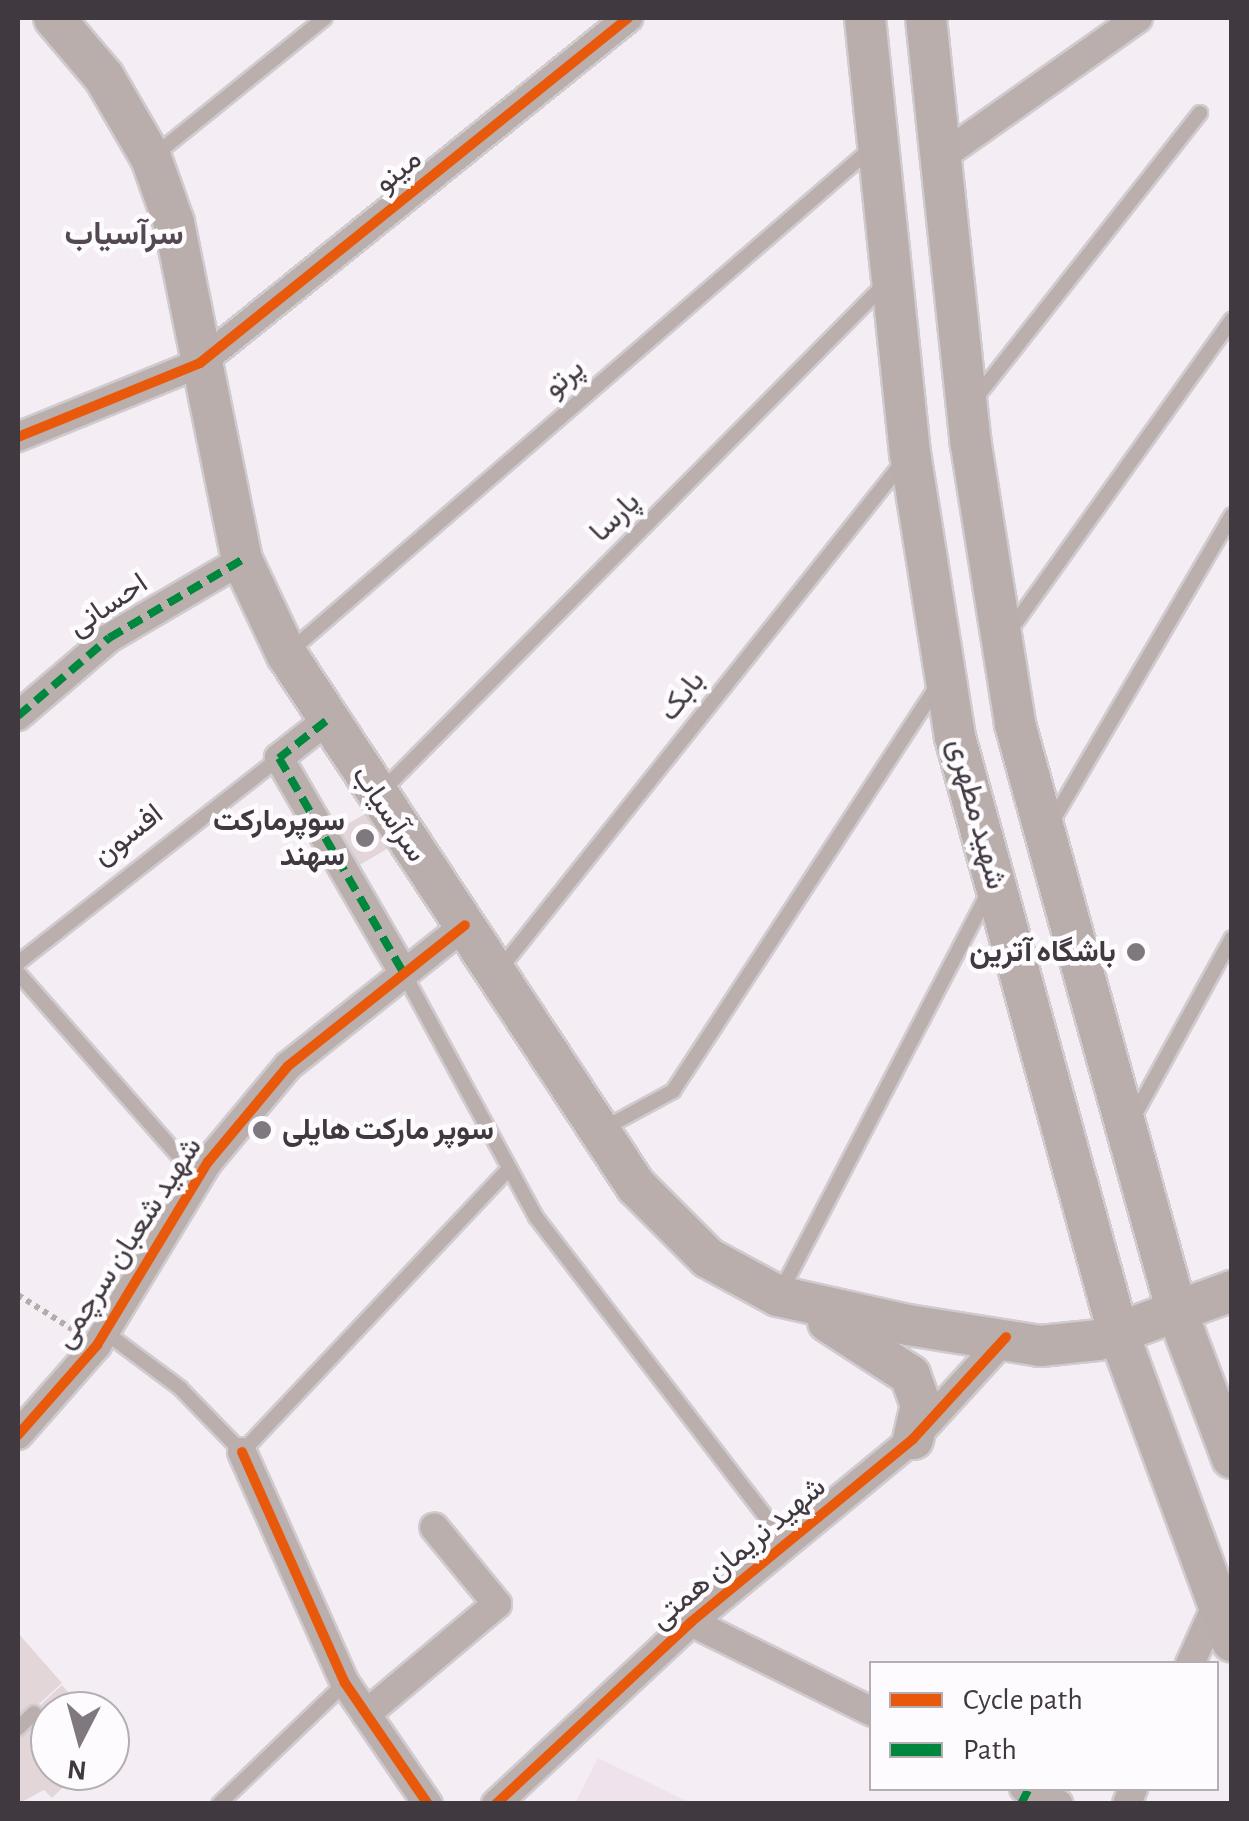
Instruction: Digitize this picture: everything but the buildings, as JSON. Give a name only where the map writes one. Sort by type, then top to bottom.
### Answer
[{"type":"main road","name":"سرآسیاب","points":[[54,18],[104,77],[151,158],[174,223],[242,560],[287,655],[326,720],[636,1186],[708,1258],[778,1296],[1015,1338],[1040,1346],[1114,1330],[1219,1299]]},
{"type":"main road","name":"شهید مطهری","points":[[865,18],[910,453],[945,673],[994,882],[1114,1330],[1232,1641]]},
{"type":"main road","name":"شهید مطهری","points":[[926,18],[967,409],[1002,641],[1045,834],[1126,1132],[1219,1299],[1232,1458]]},
{"type":"main road","points":[[778,1296],[880,1349],[910,1375],[921,1406],[913,1440]]},
{"type":"street","name":"مینو","points":[[18,437],[200,363],[628,18]]},
{"type":"street","points":[[941,157],[1138,18]]},
{"type":"street","name":"احسانی","points":[[18,716],[109,638],[242,560]]},
{"type":"street","name":"افسون","points":[[279,758],[326,720]]},
{"type":"street","points":[[279,758],[403,972]]},
{"type":"street","name":"شهید شعبان سرچمی","points":[[18,1435],[101,1338],[198,1178],[288,1066],[465,925]]},
{"type":"street","name":"شهید نریمان همتی","points":[[496,1804],[691,1622],[913,1440],[1015,1338]]},
{"type":"street","points":[[242,1452],[346,1683],[428,1804]]},
{"type":"street","points":[[366,1714],[496,1604],[434,1527]]},
{"type":"street","points":[[1191,1661],[1218,1602]]},
{"type":"street","points":[[691,1622],[869,1711]]},
{"type":"street","points":[[1024,1794],[1058,1804]]},
{"type":"lane","points":[[151,158],[325,18]]},
{"type":"lane","points":[[967,409],[1200,113]]},
{"type":"lane","name":"پرتو","points":[[287,655],[878,144]]},
{"type":"lane","name":"پارسا","points":[[377,796],[892,277]]},
{"type":"lane","points":[[1002,641],[1232,319]]},
{"type":"lane","name":"بابک","points":[[497,974],[910,453]]},
{"type":"lane","points":[[1045,834],[1232,516]]},
{"type":"lane","points":[[600,1130],[673,1091],[945,673]]},
{"type":"lane","name":"افسون","points":[[18,963],[279,758]]},
{"type":"lane","points":[[778,1296],[994,882]]},
{"type":"lane","points":[[1126,1132],[1232,938]]},
{"type":"lane","points":[[403,972],[507,1171],[787,1544]]},
{"type":"lane","points":[[18,973],[198,1178]]},
{"type":"lane","points":[[101,1338],[180,1388],[242,1452],[507,1171]]},
{"type":"lane","points":[[219,1804],[346,1683]]},
{"type":"path","points":[[18,1295],[101,1338]]},
{"type":"shaded area","points":[[598,1758],[691,1803],[575,1803]]},
{"type":"marked path","points":[[18,716],[109,638],[242,560]]},
{"type":"marked path","points":[[326,721],[279,758],[403,972]]},
{"type":"marked path","points":[[1021,1804],[1028,1791]]},
{"type":"cycle path","points":[[18,437],[200,363],[628,18]]},
{"type":"cycle path","points":[[18,1435],[97,1345],[208,1162],[288,1066],[465,925]]},
{"type":"cycle path","points":[[496,1804],[691,1622],[913,1439],[1006,1337]]},
{"type":"cycle path","points":[[242,1452],[345,1683],[428,1804]]},
{"type":"place","name":"سوپرمارکت سهند","points":[[365,838]]},
{"type":"place","name":"باشگاه آترین","points":[[1136,952]]},
{"type":"place","name":"سوپر مارکت هایلی","points":[[262,1130]]},
{"type":"district","name":"سرآسیاب","points":[[124,234]]}]
